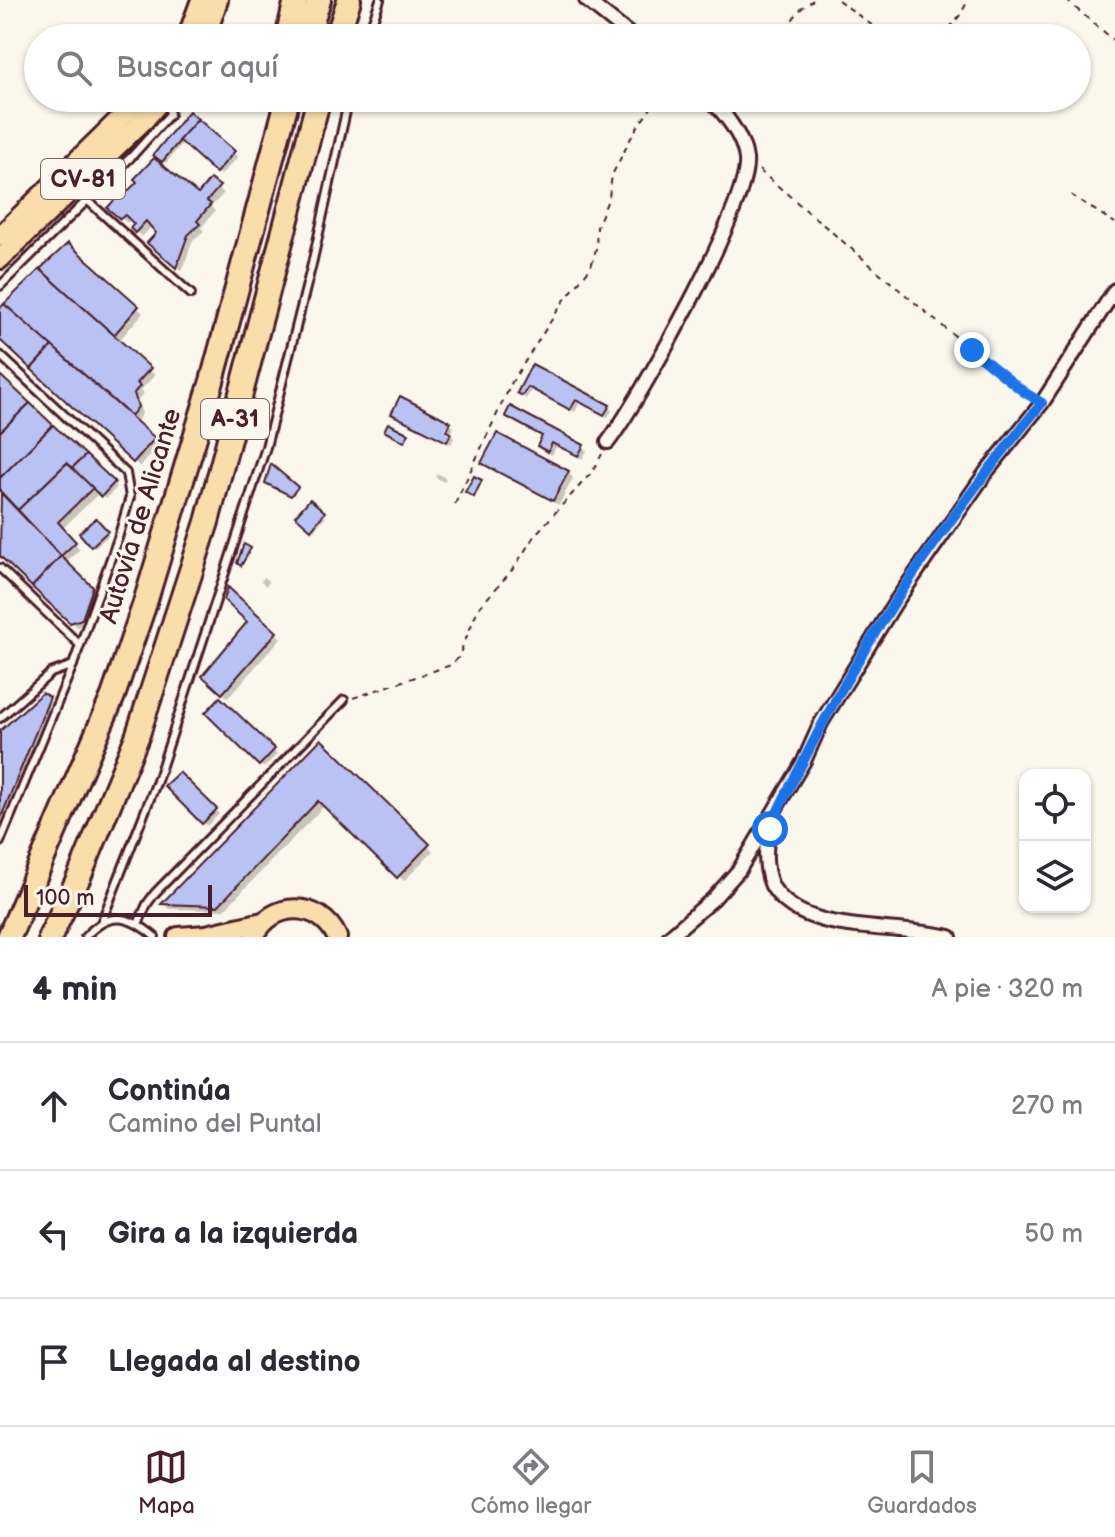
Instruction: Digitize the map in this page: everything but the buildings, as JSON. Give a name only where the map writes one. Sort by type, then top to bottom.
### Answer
[{"type":"highway","points":[[290,24],[296,0]]},
{"type":"highway","points":[[311,24],[319,0]]},
{"type":"highway","points":[[341,24],[349,0]]},
{"type":"highway","points":[[264,181],[263,145],[271,112]]},
{"type":"highway","name":"Autovía de Alicante","points":[[9,937],[113,696],[144,606],[212,381],[284,112]]},
{"type":"highway","name":"A-31","points":[[54,933],[137,737],[207,522],[315,112]]},
{"type":"main road","points":[[192,24],[201,0]]},
{"type":"main road","points":[[210,24],[218,0]]},
{"type":"main road","name":"CV-81","points":[[0,236],[127,112]]},
{"type":"main road","name":"CV-81","points":[[0,259],[151,112]]},
{"type":"main road","points":[[178,937],[258,929],[275,913],[288,909],[316,913],[342,936]]},
{"type":"street","points":[[586,0],[616,24]]},
{"type":"street","points":[[608,442],[622,425],[650,376],[740,195],[746,158],[730,123],[720,112]]},
{"type":"street","points":[[669,937],[731,881],[781,800],[821,723],[895,603],[987,471],[1042,403],[1115,290]]},
{"type":"street","points":[[781,800],[768,837],[766,864],[776,895],[795,916],[806,924],[846,931],[931,932],[950,937]]},
{"type":"lane","points":[[372,24],[380,0]]},
{"type":"lane","points":[[0,286],[169,112]]},
{"type":"lane","points":[[85,937],[101,923],[157,781],[266,447],[346,112]]},
{"type":"lane","points":[[87,200],[191,294]]},
{"type":"lane","points":[[0,355],[114,462],[129,480],[127,509],[73,665],[0,842]]},
{"type":"lane","points":[[0,568],[80,645]]},
{"type":"lane","points":[[0,718],[51,673],[73,665]]},
{"type":"lane","points":[[138,924],[155,893],[344,700]]},
{"type":"lane","points":[[112,899],[121,918]]},
{"type":"lane","points":[[101,923],[121,918],[138,924],[155,937]]},
{"type":"path","points":[[789,24],[813,0]]},
{"type":"path","points":[[838,0],[870,24]]},
{"type":"path","points":[[953,24],[968,0]]},
{"type":"path","points":[[1066,0],[1115,41]]},
{"type":"path","points":[[455,504],[512,382],[563,302],[591,267],[597,227],[609,197],[612,175],[648,112]]},
{"type":"path","points":[[746,158],[935,320],[1042,403]]},
{"type":"path","points":[[1071,195],[1115,223]]},
{"type":"path","points":[[344,700],[364,696],[451,665],[458,658],[478,609],[513,569],[535,535],[593,471],[608,442]]},
{"type":"route","points":[[770,829],[781,800],[804,761],[821,723],[895,603],[987,471],[1042,403],[972,350]]}]
